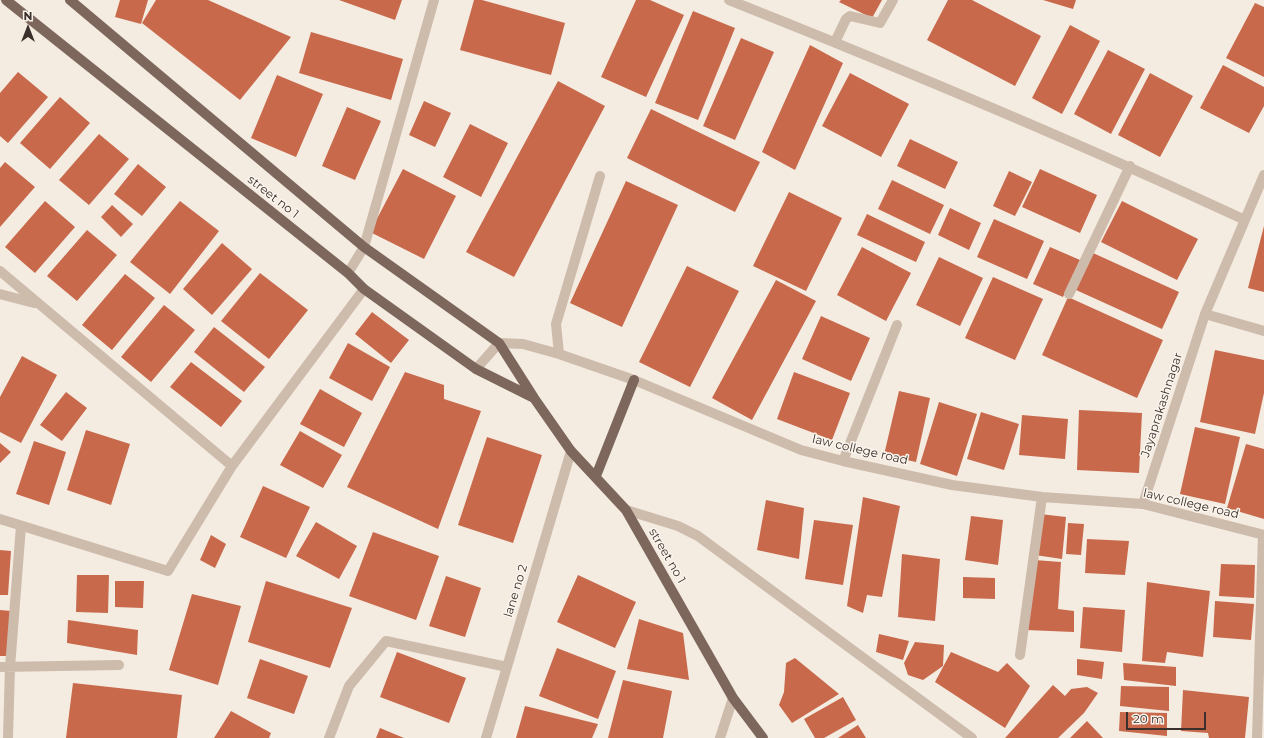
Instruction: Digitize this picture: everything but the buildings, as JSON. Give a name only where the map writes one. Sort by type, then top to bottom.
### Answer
[{"type":"main road","name":"street no 1","points":[[6,0],[348,273],[364,290],[476,369],[534,398]]},
{"type":"main road","name":"street no 1","points":[[70,0],[364,247],[499,343],[571,452],[596,476],[626,510],[733,698],[763,738]]},
{"type":"main road","points":[[596,476],[634,380]]},
{"type":"street","points":[[348,273],[364,247],[434,0]]},
{"type":"street","points":[[729,0],[835,42],[1130,166],[1245,220]]},
{"type":"street","points":[[835,42],[846,20],[850,16],[880,23],[892,0]]},
{"type":"street","points":[[1069,294],[1130,166]]},
{"type":"street","name":"Jayaprakashnagar","points":[[1143,504],[1205,314],[1264,175]]},
{"type":"street","points":[[559,354],[556,324],[600,176]]},
{"type":"street","points":[[0,271],[232,466]]},
{"type":"street","points":[[0,519],[168,571],[232,466],[364,290]]},
{"type":"street","points":[[0,294],[38,304]]},
{"type":"street","points":[[1205,314],[1264,331]]},
{"type":"street","points":[[843,461],[897,325]]},
{"type":"street","points":[[476,369],[499,343]]},
{"type":"street","name":"law college road","points":[[499,343],[523,344],[559,354],[634,380],[801,450],[843,461],[952,485],[1042,498],[1143,504],[1264,535]]},
{"type":"street","name":"lane no 2","points":[[486,738],[571,452]]},
{"type":"street","points":[[1020,656],[1042,498]]},
{"type":"street","points":[[626,510],[678,526],[698,536],[972,738]]},
{"type":"street","points":[[8,738],[5,667],[21,526]]},
{"type":"street","points":[[1257,738],[1262,686],[1264,535]]},
{"type":"street","points":[[329,738],[349,686],[386,641],[507,667]]},
{"type":"street","points":[[5,667],[119,665]]},
{"type":"street","points":[[720,738],[733,698]]}]
